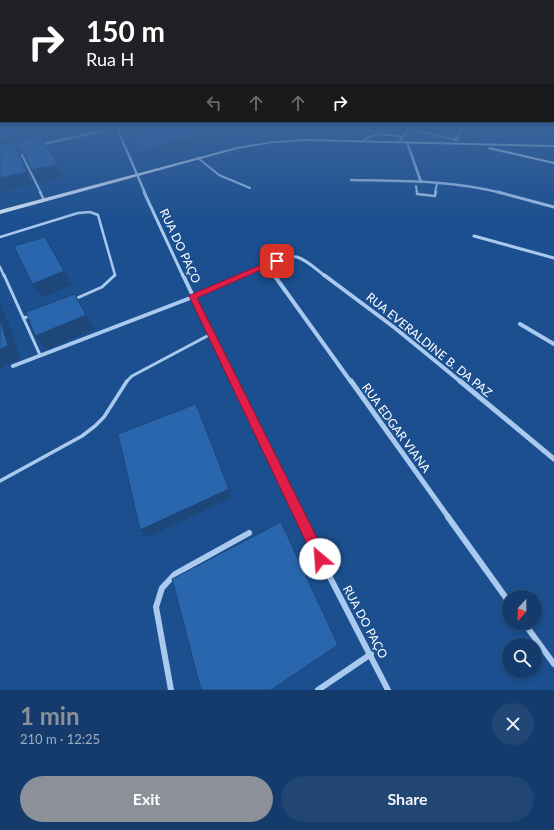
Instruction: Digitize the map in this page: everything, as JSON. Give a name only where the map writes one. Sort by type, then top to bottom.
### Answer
[{"type":"main road","points":[[0,212],[189,160]]},
{"type":"main road","points":[[542,160],[554,163]]},
{"type":"street","name":"RUA DO PAÇO","points":[[130,160],[211,334],[313,545],[371,654],[388,690]]},
{"type":"street","points":[[414,160],[421,182]]},
{"type":"street","points":[[351,180],[421,182],[478,187],[554,207]]},
{"type":"street","points":[[474,236],[554,258]]},
{"type":"street","name":"RUA EVERALDINE B. DA PAZ","points":[[267,265],[287,257],[296,257],[303,260],[395,328],[554,459]]},
{"type":"street","points":[[13,366],[193,296],[267,265]]},
{"type":"street","name":"RUA EDGAR VIANA","points":[[267,265],[502,592]]},
{"type":"street","points":[[520,324],[554,344]]},
{"type":"street","points":[[170,690],[156,607],[158,593],[166,581],[175,574],[249,533]]},
{"type":"street","points":[[529,630],[554,664]]},
{"type":"street","points":[[318,690],[371,654]]},
{"type":"lane","points":[[25,160],[44,200]]},
{"type":"lane","points":[[201,160],[219,175],[250,188]]},
{"type":"lane","points":[[416,186],[417,194],[435,196],[437,183]]},
{"type":"lane","points":[[0,237],[78,213],[90,212],[98,215],[115,275],[108,284],[97,291],[68,302]]},
{"type":"lane","points":[[0,267],[40,355]]},
{"type":"lane","points":[[23,318],[38,313]]},
{"type":"lane","points":[[0,481],[82,436],[95,426],[104,417],[125,383],[132,376],[211,334]]},
{"type":"building","points":[[0,160],[22,160],[27,172],[0,178]]},
{"type":"building","points":[[27,160],[55,160],[58,164],[32,170]]},
{"type":"building","points":[[45,237],[64,271],[32,284],[14,246]]},
{"type":"building","points":[[75,294],[86,315],[35,336],[26,312]]},
{"type":"building","points":[[0,319],[8,346],[0,349]]},
{"type":"building","points":[[196,404],[229,489],[140,530],[118,434]]},
{"type":"building","points":[[281,522],[338,645],[271,690],[201,690],[172,579]]},
{"type":"route","points":[[277,261],[193,296],[320,559]]}]
